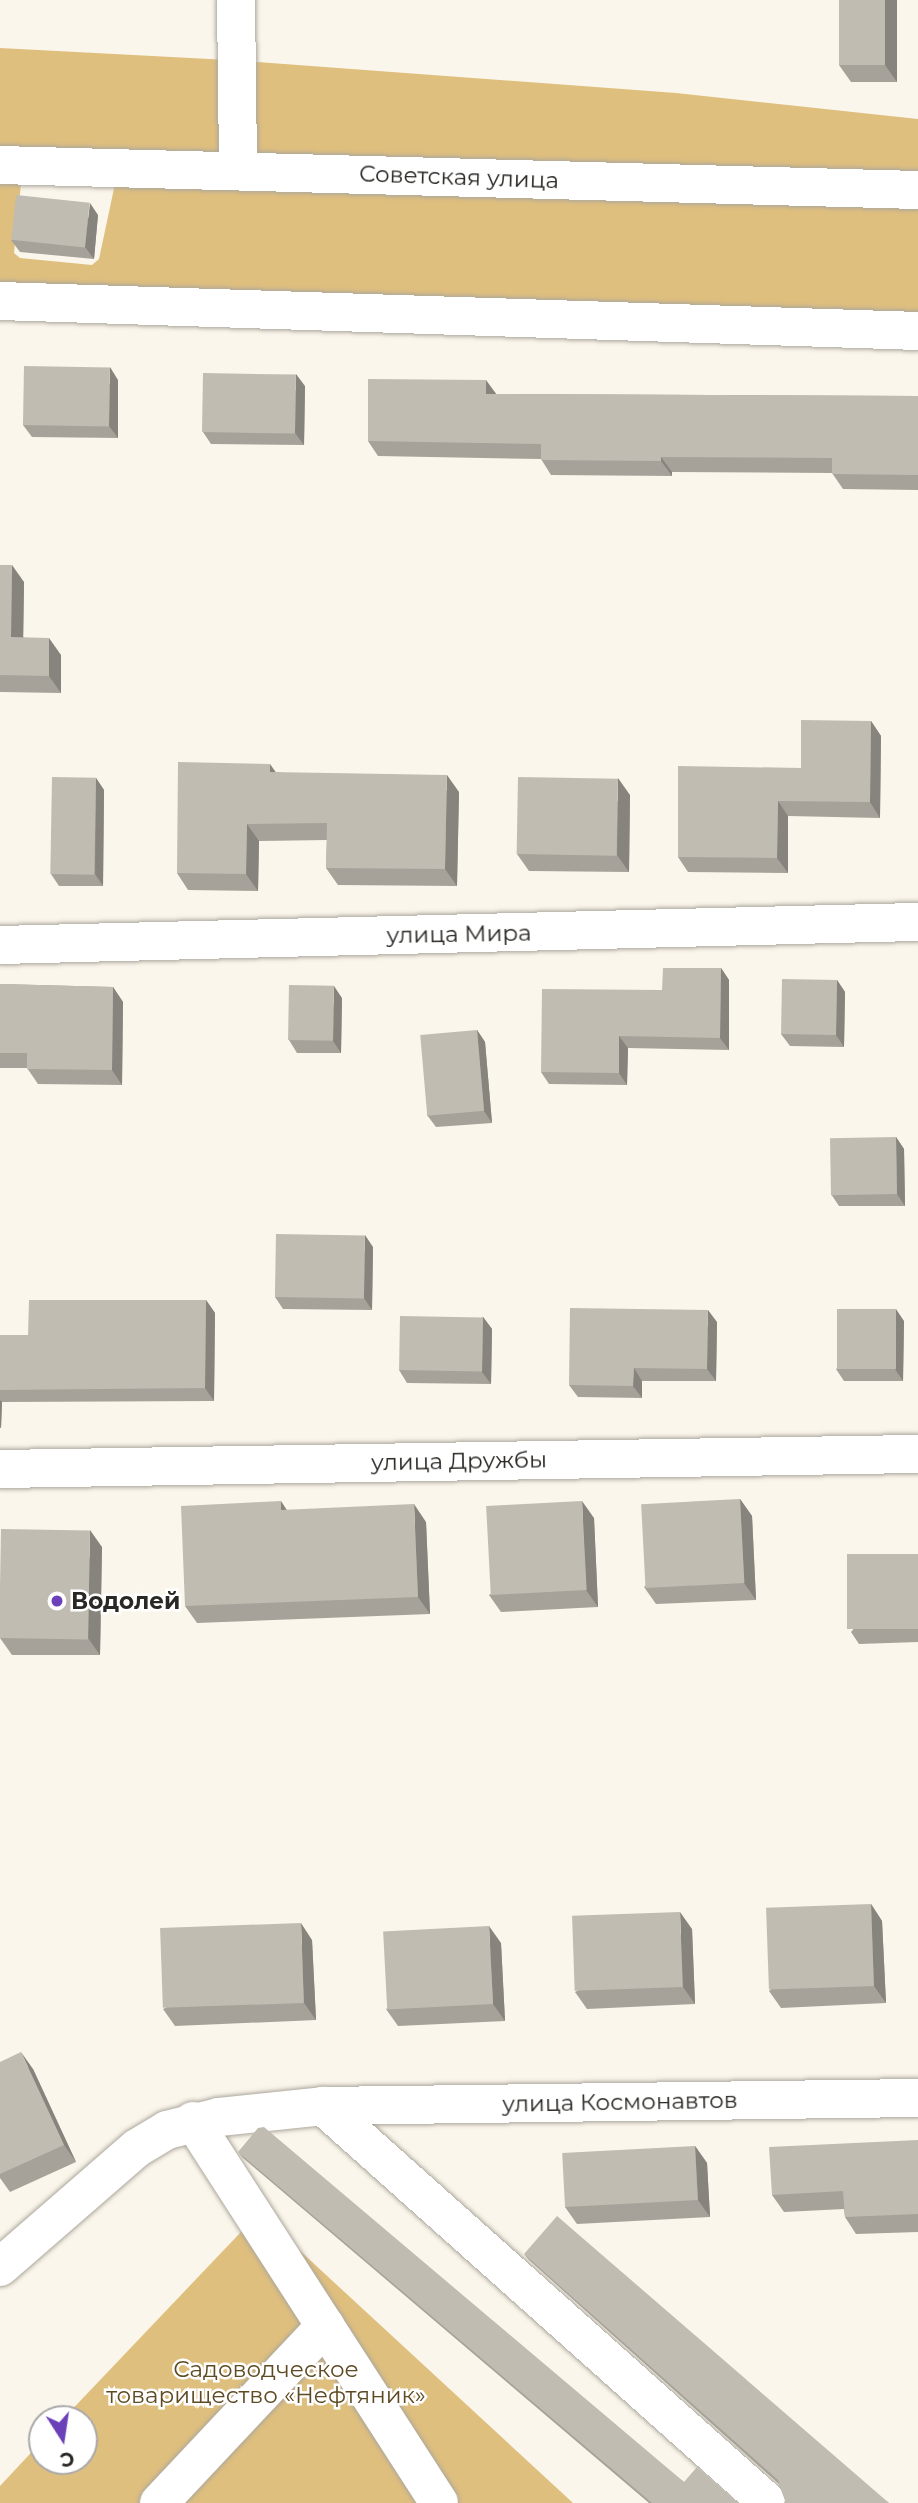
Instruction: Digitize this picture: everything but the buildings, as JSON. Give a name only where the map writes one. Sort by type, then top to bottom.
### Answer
[{"type":"street","points":[[236,0],[237,172]]},
{"type":"street","name":"Советская улица","points":[[0,165],[918,190]]},
{"type":"street","points":[[0,301],[918,331]]},
{"type":"street","name":"улица Мира","points":[[0,946],[918,922]]},
{"type":"street","name":"улица Дружбы","points":[[0,1469],[918,1454]]},
{"type":"street","name":"улица Космонавтов","points":[[0,2267],[137,2148],[192,2121],[323,2106],[918,2098]]},
{"type":"street","points":[[323,2106],[768,2503]]},
{"type":"street","points":[[192,2121],[439,2503]]},
{"type":"street","points":[[159,2503],[325,2326]]},
{"type":"green space","points":[[0,48],[229,60],[223,167],[0,155]]},
{"type":"green space","points":[[245,61],[676,93],[918,119],[918,182],[244,161]]},
{"type":"green space","points":[[0,174],[22,174],[14,253],[20,258],[92,265],[99,259],[116,179],[918,199],[918,325],[0,295]]},
{"type":"green space","name":"Садоводческое товарищество «Нефтяник»","points":[[259,2213],[573,2503],[0,2503],[0,2486],[28,2456],[28,2475],[98,2475],[98,2405],[76,2405]]},
{"type":"place","name":"Водолей","points":[[57,1601]]}]
